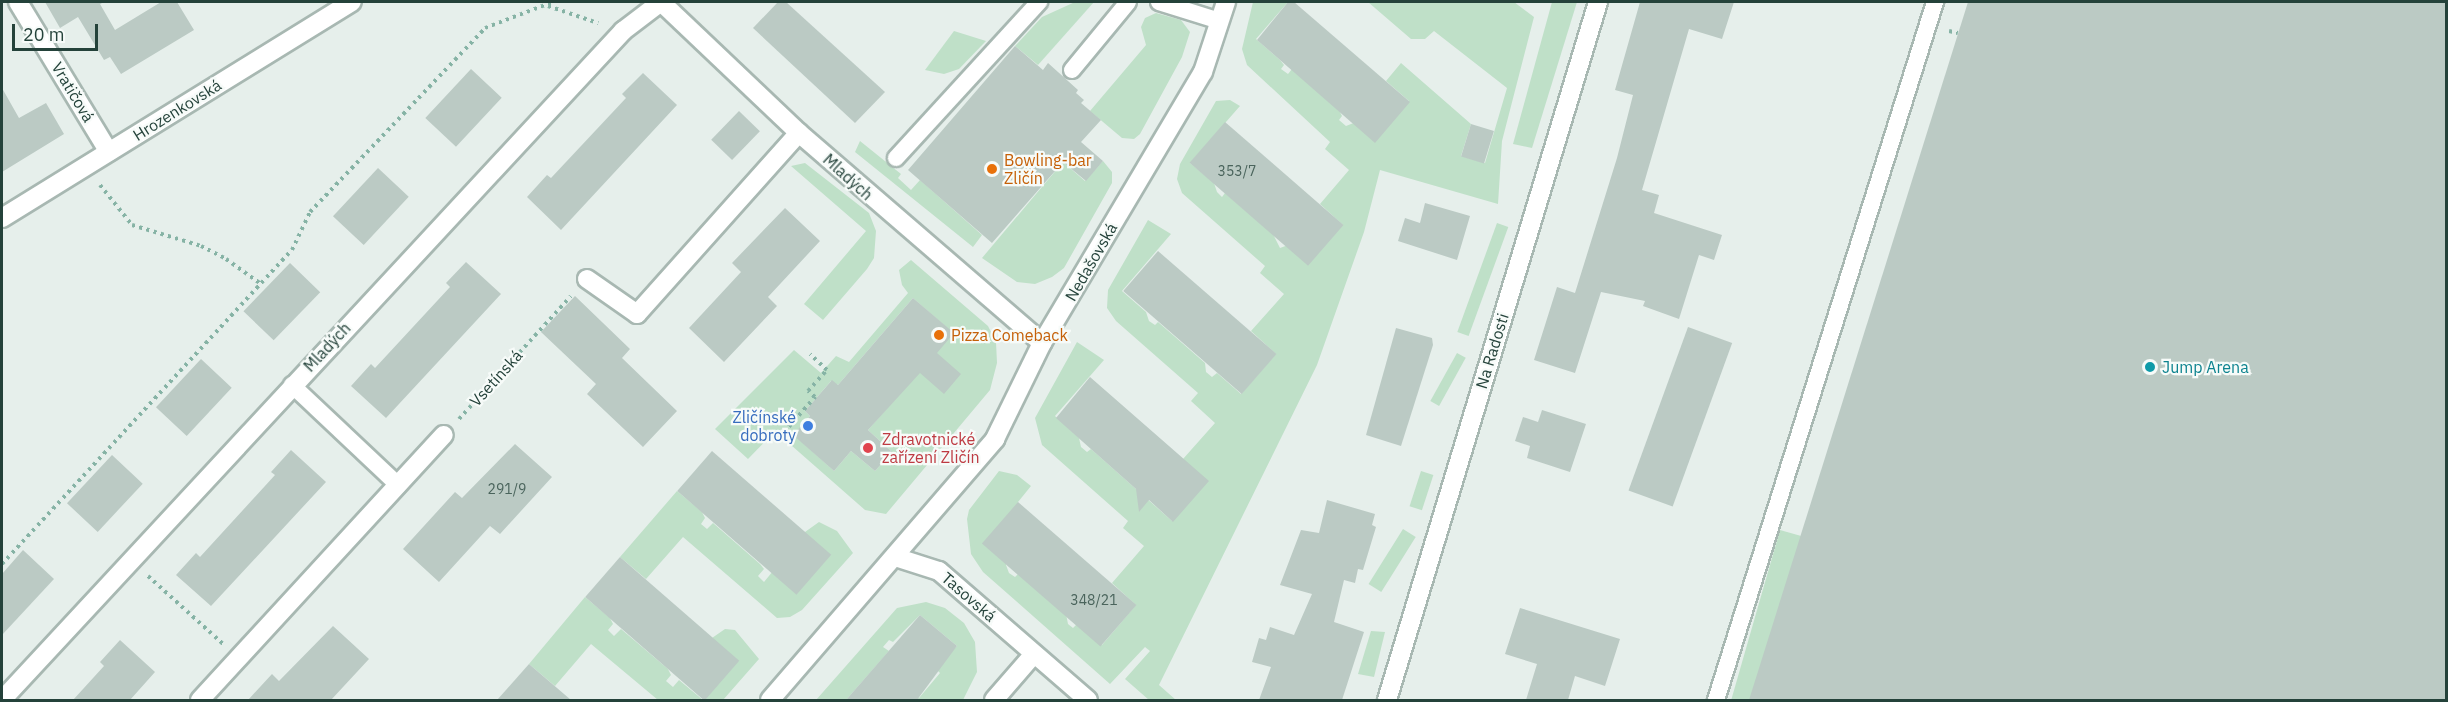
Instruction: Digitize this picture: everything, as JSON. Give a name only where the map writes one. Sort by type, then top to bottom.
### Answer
[{"type":"street","name":"Vratičová","points":[[18,2],[108,152]]},
{"type":"street","name":"Hrozenkovská","points":[[2,218],[352,2]]},
{"type":"street","name":"Mladých","points":[[2,700],[623,31],[661,2],[799,133],[1042,343]]},
{"type":"street","name":"Nedašovská","points":[[770,700],[995,439],[1042,343],[1203,72],[1226,2]]},
{"type":"street","name":"Na Radosti","points":[[1387,700],[1598,2]]},
{"type":"street","points":[[587,279],[637,314],[799,133]]},
{"type":"street","points":[[200,700],[444,435]]},
{"type":"street","name":"Tasovská","points":[[895,557],[939,571],[1088,700]]},
{"type":"street","points":[[994,700],[1034,654]]},
{"type":"lane","points":[[896,158],[1039,2]]},
{"type":"lane","points":[[1072,70],[1128,2]]},
{"type":"lane","points":[[1159,2],[1220,21]]},
{"type":"lane","points":[[1716,700],[1935,2]]},
{"type":"lane","points":[[292,385],[398,484]]},
{"type":"path","points":[[2,564],[292,250],[310,212],[485,28],[548,6],[553,2]]},
{"type":"path","points":[[548,6],[623,31]]},
{"type":"path","points":[[96,180],[132,225],[201,246],[226,259],[261,284]]},
{"type":"path","name":"Vsetínská","points":[[444,435],[587,279]]},
{"type":"path","points":[[779,438],[815,397],[808,391],[827,370],[810,354]]},
{"type":"path","points":[[133,561],[239,658]]},
{"type":"green space","points":[[1075,2],[1094,2],[1038,65],[1015,46],[1042,17]]},
{"type":"green space","points":[[1253,2],[1288,2],[1256,39],[1280,60],[1284,65],[1281,69],[1288,74],[1292,69],[1339,110],[1342,116],[1339,120],[1346,126],[1409,101],[1386,81],[1401,63],[1471,124],[1461,156],[1485,163],[1507,88],[1434,31],[1425,39],[1411,39],[1368,2],[1514,2],[1534,17],[1502,141],[1498,204],[1380,170],[1364,232],[1317,365],[1159,685],[1176,700],[1149,700],[1125,679],[1150,651],[1145,647],[1110,684],[983,572],[971,554],[967,519],[969,510],[999,471],[1017,475],[1031,486],[1018,502],[1006,565],[1009,573],[1015,577],[1019,573],[1066,614],[1068,624],[1073,628],[1077,624],[1102,645],[1136,605],[1112,583],[1144,546],[1123,528],[1128,521],[1042,445],[1035,418],[1077,342],[1104,360],[1055,416],[1079,438],[1081,447],[1087,452],[1091,449],[1172,521],[1183,459],[1215,423],[1191,401],[1198,393],[1116,321],[1107,308],[1108,290],[1148,220],[1171,234],[1122,291],[1146,312],[1149,321],[1155,325],[1158,322],[1205,363],[1206,372],[1212,377],[1217,373],[1241,394],[1276,354],[1251,331],[1284,294],[1260,273],[1265,266],[1182,193],[1177,179],[1180,164],[1216,101],[1230,100],[1240,106],[1190,163],[1214,183],[1217,192],[1222,197],[1225,193],[1273,234],[1280,248],[1343,225],[1320,204],[1349,170],[1325,149],[1330,142],[1247,65],[1242,49]]},
{"type":"green space","points":[[1552,2],[1577,2],[1532,148],[1513,144]]},
{"type":"green space","points":[[1156,13],[1181,20],[1190,32],[1182,57],[1140,134],[1134,139],[1122,138],[1090,111],[1146,45],[1141,27],[1145,18]]},
{"type":"green space","points":[[954,31],[986,41],[959,69],[944,74],[925,70]]},
{"type":"green space","points":[[860,141],[901,174],[898,178],[911,190],[920,180],[982,235],[973,247],[855,152]]},
{"type":"green space","points":[[1103,161],[1112,172],[1112,183],[1064,268],[1052,277],[1035,284],[1017,282],[982,258],[1063,162],[1085,181]]},
{"type":"green space","points":[[805,163],[869,213],[876,231],[874,258],[823,320],[804,304],[866,231],[791,166]]},
{"type":"green space","points":[[1497,223],[1508,227],[1469,336],[1457,332]]},
{"type":"green space","points":[[911,260],[988,326],[996,342],[997,363],[990,390],[886,514],[865,510],[775,431],[748,459],[715,429],[794,350],[821,373],[836,356],[849,362],[908,293],[902,285],[899,270]],"holes":[[[913,298],[953,333],[868,430],[892,452],[875,471],[851,451],[834,471],[794,435],[810,416],[805,411],[831,381],[838,385]]]},
{"type":"green space","points":[[1457,353],[1466,358],[1439,406],[1430,401]]},
{"type":"green space","points":[[1421,471],[1433,475],[1422,510],[1410,506]]},
{"type":"green space","points":[[677,491],[702,512],[705,518],[701,524],[707,529],[713,523],[760,564],[764,569],[758,576],[764,582],[805,532],[819,522],[837,531],[853,553],[802,610],[790,617],[777,618],[683,537],[646,579],[620,557]]},
{"type":"green space","points":[[1403,529],[1416,537],[1381,592],[1369,584]]},
{"type":"green space","points":[[1780,530],[1801,536],[1754,700],[1731,700]]},
{"type":"green space","points":[[585,597],[610,618],[613,624],[608,630],[614,636],[621,629],[668,669],[671,675],[666,681],[673,687],[679,680],[703,700],[658,700],[591,644],[555,686],[529,664]]},
{"type":"green space","points":[[926,602],[945,608],[964,623],[975,642],[977,672],[963,700],[910,700],[915,695],[919,698],[940,673],[936,669],[957,646],[920,615],[893,642],[889,640],[883,647],[889,651],[846,700],[816,700],[897,608]]},
{"type":"green space","points":[[725,629],[735,630],[759,659],[723,700],[704,700],[738,661],[712,638]]},
{"type":"green space","points":[[1371,631],[1385,632],[1374,677],[1358,674]]},
{"type":"building","points":[[45,2],[104,2],[100,4],[115,30],[161,2],[177,2],[194,30],[121,74],[110,57],[104,60],[78,17],[60,28]]},
{"type":"building","points":[[778,2],[786,2],[885,92],[855,123],[753,28]]},
{"type":"building","points":[[1288,2],[1294,2],[1410,102],[1375,143],[1257,40]]},
{"type":"building","points":[[1640,2],[1734,2],[1722,39],[1689,29],[1642,190],[1659,195],[1654,213],[1722,235],[1714,260],[1699,255],[1679,319],[1643,306],[1645,301],[1601,292],[1575,373],[1534,360],[1557,287],[1575,293],[1617,158],[1633,95],[1615,90]]},
{"type":"building","name":"Jump Arena","points":[[1968,2],[2446,2],[2446,700],[1749,700]]},
{"type":"building","points":[[1015,46],[1043,70],[1048,63],[1078,90],[1076,93],[1084,100],[1081,103],[1101,120],[1081,142],[1103,161],[1086,181],[1063,162],[992,243],[908,170]]},
{"type":"building","points":[[471,69],[502,98],[456,147],[425,118]]},
{"type":"building","points":[[643,73],[677,105],[561,230],[527,197],[547,175],[551,178],[626,98],[622,94]]},
{"type":"building","points":[[2,88],[19,118],[46,103],[64,134],[2,172]]},
{"type":"building","points":[[739,111],[760,131],[732,160],[711,140]]},
{"type":"building","points":[[1225,122],[1343,225],[1308,266],[1190,163]]},
{"type":"building","points":[[1471,124],[1494,131],[1484,164],[1461,157]]},
{"type":"building","points":[[378,168],[409,197],[364,245],[333,216]]},
{"type":"building","points":[[1425,203],[1470,216],[1457,260],[1398,241],[1405,218],[1420,223]]},
{"type":"building","points":[[785,208],[820,241],[768,297],[777,306],[724,362],[689,328],[741,272],[732,263]]},
{"type":"building","points":[[1158,251],[1276,354],[1242,394],[1123,291]]},
{"type":"building","points":[[466,262],[501,294],[386,418],[351,386],[371,364],[375,368],[450,287],[446,283]]},
{"type":"building","points":[[290,263],[320,292],[274,340],[243,311]]},
{"type":"building","points":[[575,296],[630,349],[622,358],[677,411],[643,447],[587,394],[596,384],[541,332]]},
{"type":"building","points":[[913,298],[954,333],[937,353],[961,374],[944,394],[920,373],[868,430],[892,452],[875,471],[851,451],[834,471],[793,435],[810,416],[805,411],[832,380],[838,385]]},
{"type":"building","points":[[1688,327],[1732,343],[1673,507],[1628,491]]},
{"type":"building","points":[[1396,328],[1432,338],[1433,345],[1401,446],[1366,435]]},
{"type":"building","points":[[201,359],[232,388],[187,436],[156,407]]},
{"type":"building","points":[[1090,377],[1209,481],[1173,522],[1149,500],[1139,512],[1136,489],[1056,418]]},
{"type":"building","points":[[1542,410],[1586,424],[1570,472],[1527,458],[1530,446],[1515,441],[1523,417],[1538,422]]},
{"type":"building","points":[[515,444],[552,477],[500,534],[490,526],[439,582],[403,549],[455,492],[462,498]]},
{"type":"building","points":[[291,450],[326,482],[211,606],[176,575],[196,553],[200,557],[275,475],[271,472]]},
{"type":"building","points":[[712,451],[831,555],[796,595],[677,491]]},
{"type":"building","points":[[112,455],[143,484],[98,532],[67,503]]},
{"type":"building","points":[[1327,500],[1375,514],[1372,525],[1376,527],[1363,570],[1358,569],[1355,583],[1344,580],[1334,622],[1364,632],[1342,700],[1259,700],[1271,667],[1252,662],[1259,638],[1266,640],[1270,627],[1294,635],[1312,594],[1280,585],[1301,530],[1319,533]]},
{"type":"building","points":[[1018,502],[1136,605],[1100,647],[982,544]]},
{"type":"building","points":[[23,550],[54,579],[2,635],[2,574]]},
{"type":"building","points":[[620,557],[739,661],[704,700],[585,597]]},
{"type":"building","points":[[1520,608],[1620,639],[1605,686],[1575,676],[1568,700],[1526,700],[1537,664],[1505,654]]},
{"type":"building","points":[[920,615],[957,646],[917,700],[846,700]]},
{"type":"building","points":[[333,626],[369,659],[331,700],[248,700],[272,674],[279,681]]},
{"type":"building","points":[[120,640],[155,672],[130,700],[73,700],[104,666],[100,662]]},
{"type":"building","points":[[529,664],[571,700],[497,700]]},
{"type":"place","name":"Bowling-bar Zličín","points":[[992,169]]},
{"type":"place","name":"Pizza Comeback","points":[[939,335]]},
{"type":"place","name":"Jump Arena","points":[[2150,367]]},
{"type":"place","name":"Zličínské dobroty","points":[[808,426]]},
{"type":"place","name":"Zdravotnické zařízení Zličín","points":[[868,448]]}]
